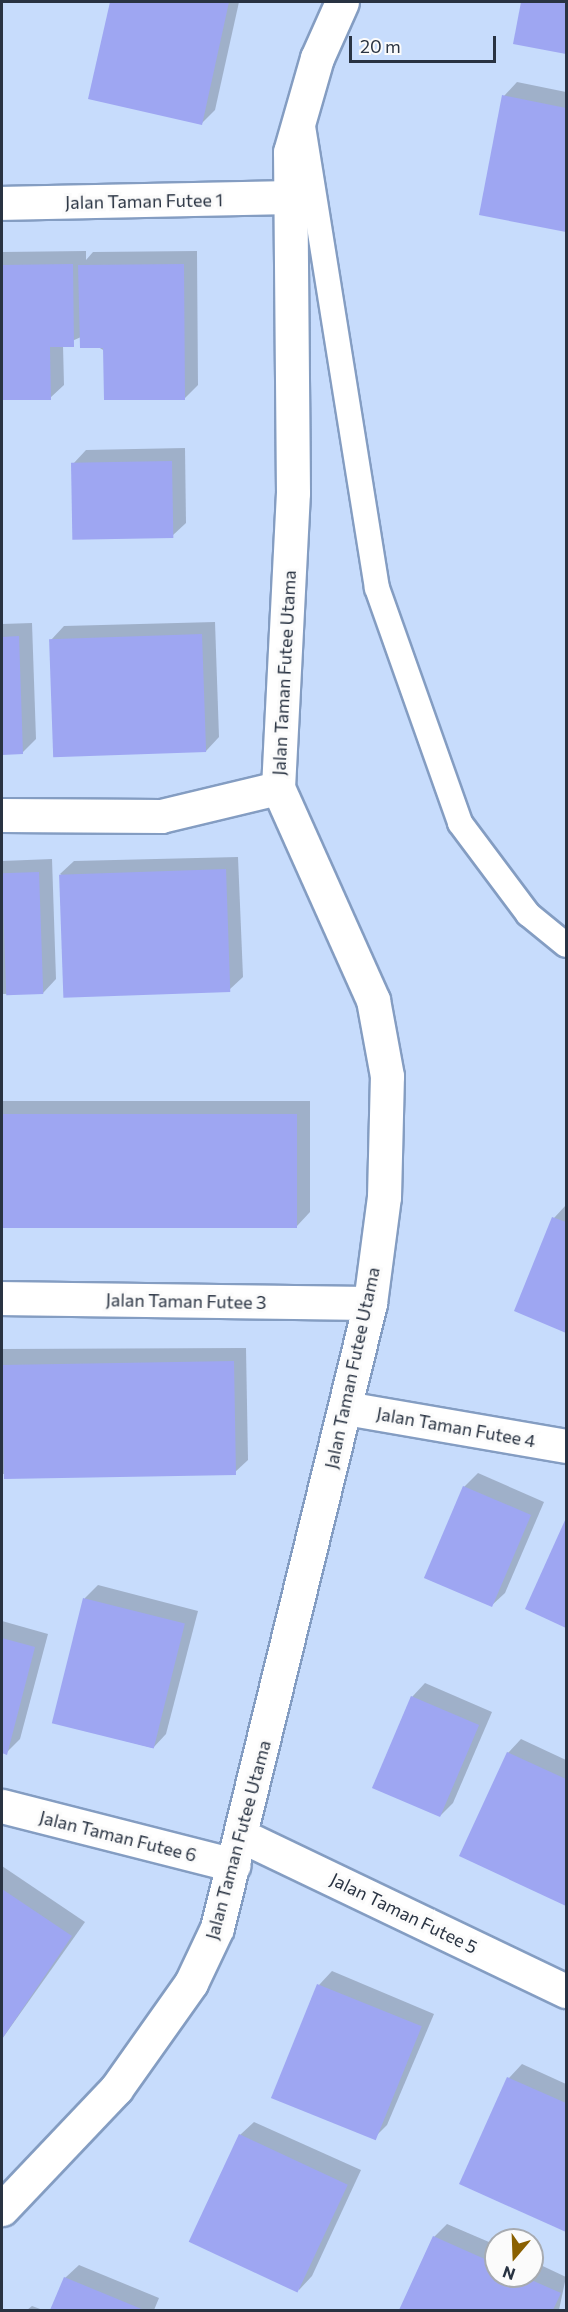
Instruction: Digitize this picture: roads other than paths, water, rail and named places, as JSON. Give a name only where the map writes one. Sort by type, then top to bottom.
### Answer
[{"type":"street","name":"Jalan Taman Futee Utama","points":[[2,2209],[116,2090],[191,1983],[217,1928],[238,1850],[370,1303],[384,1197],[387,1076],[373,1000],[278,788],[293,494],[287,197],[300,109],[342,2]]},
{"type":"street","name":"Jalan Taman Futee 1","points":[[2,203],[287,197]]},
{"type":"street","points":[[2,815],[161,816],[278,788]]},
{"type":"street","name":"Jalan Taman Futee 3","points":[[2,1298],[370,1303]]},
{"type":"street","name":"Jalan Taman Futee 4","points":[[345,1408],[567,1446]]},
{"type":"street","name":"Jalan Taman Futee 6","points":[[2,1806],[238,1850]]},
{"type":"street","name":"Jalan Taman Futee 5","points":[[238,1850],[567,1991]]},
{"type":"lane","points":[[300,109],[376,588],[460,823],[528,914],[567,945]]}]
